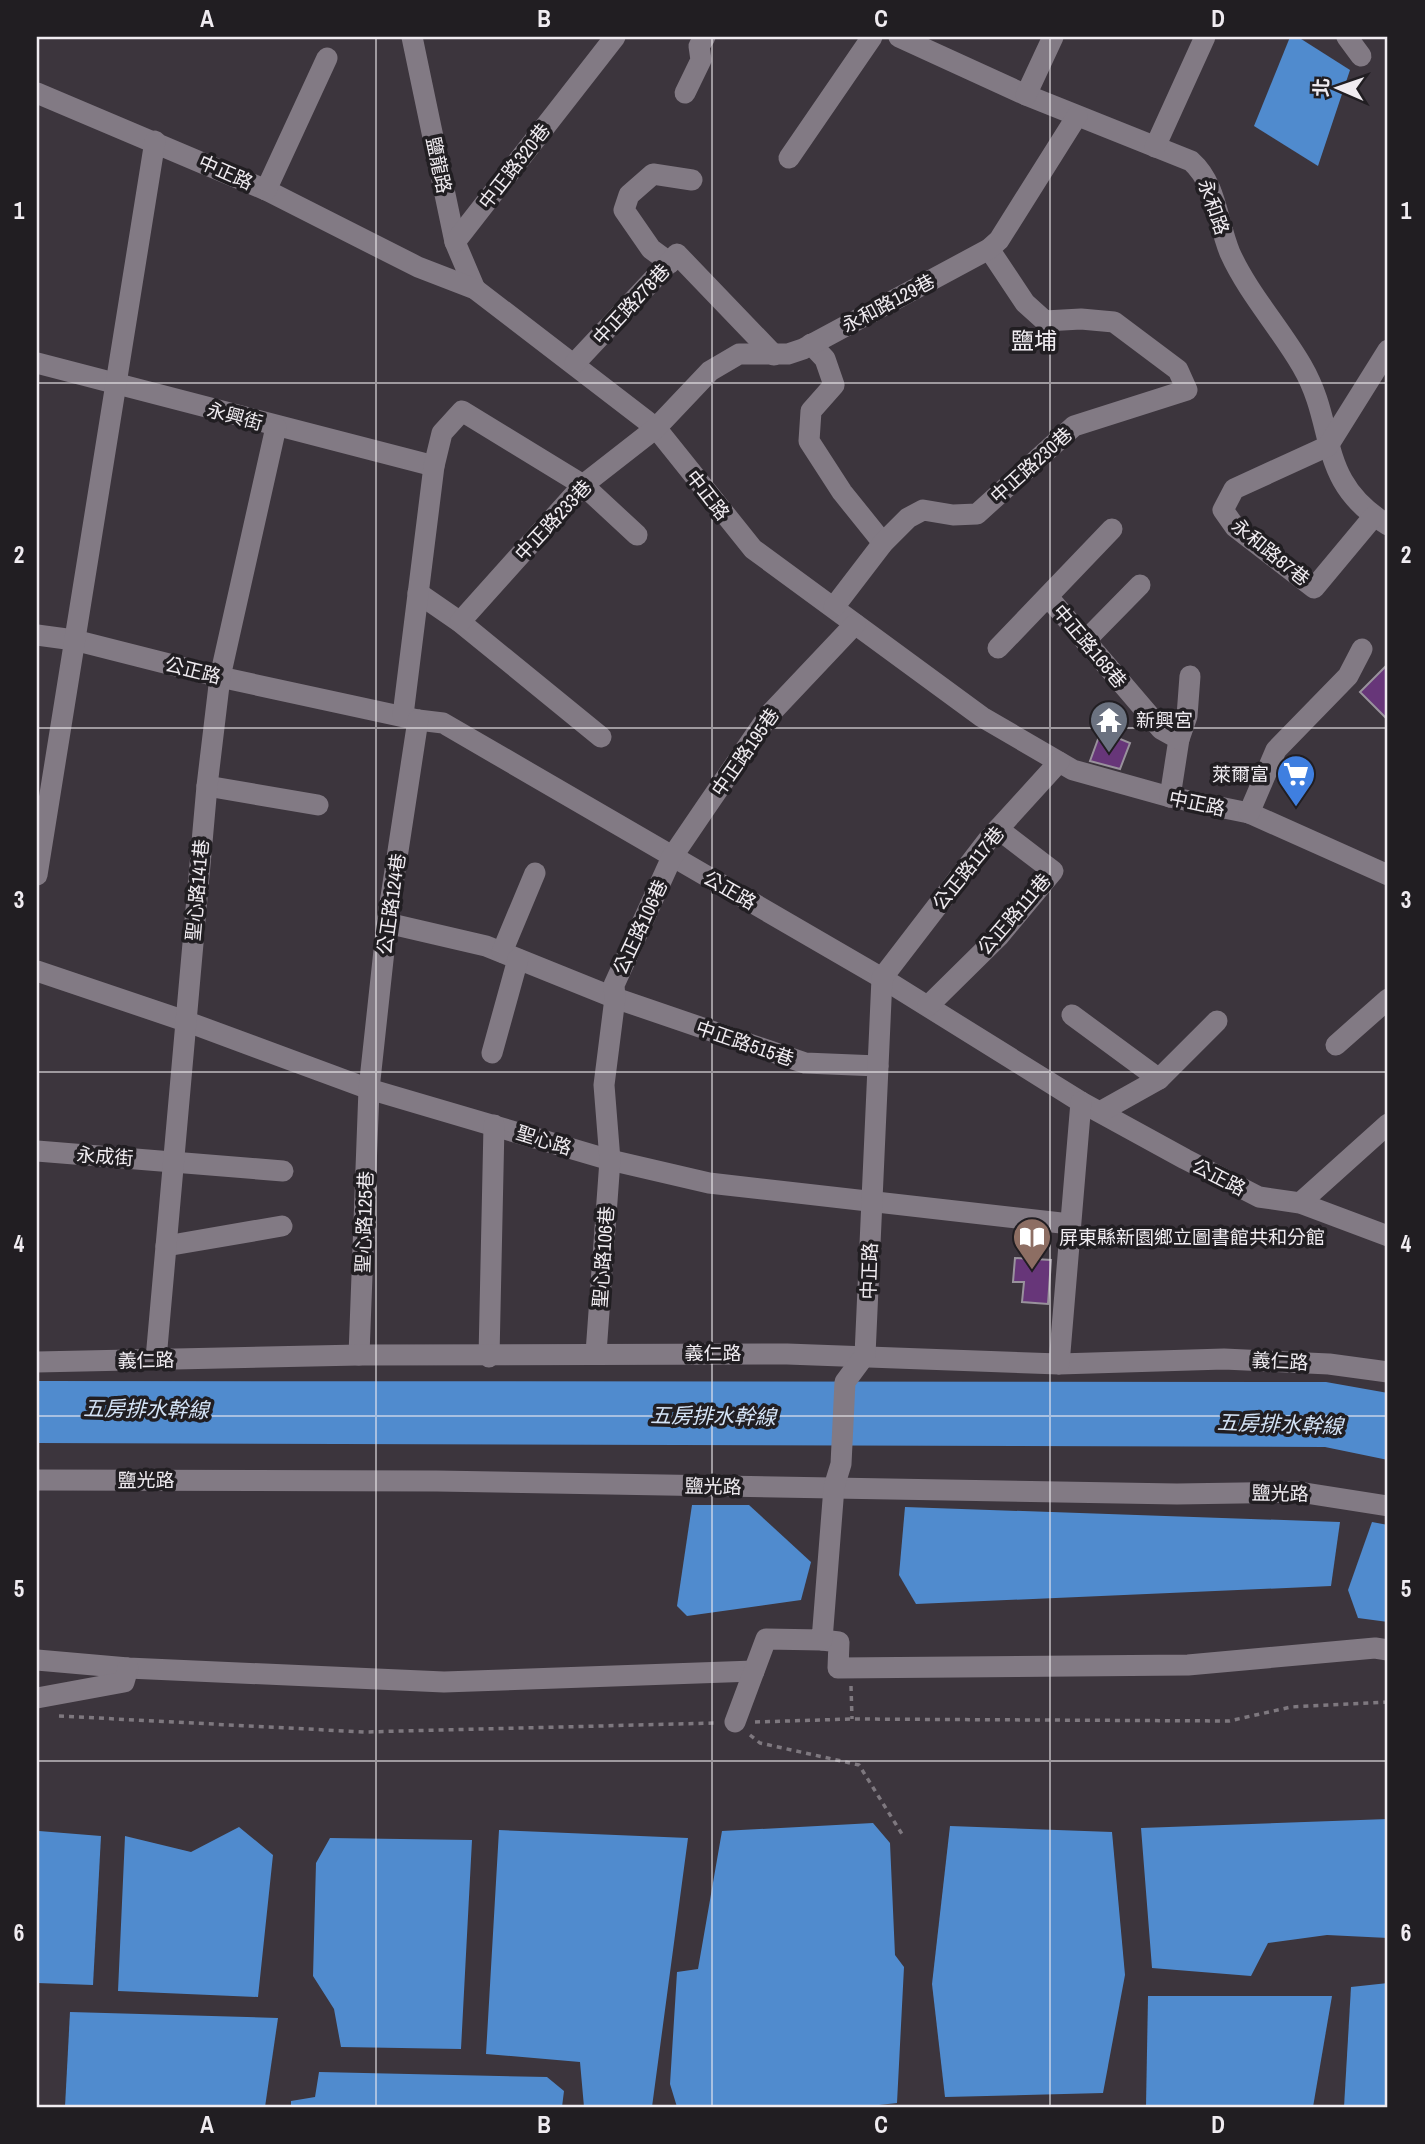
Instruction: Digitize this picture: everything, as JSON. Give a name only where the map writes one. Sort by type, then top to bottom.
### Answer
[{"type":"street","name":"鹽龍路","points":[[412,37],[455,242],[475,289]]},
{"type":"street","name":"中正路320巷","points":[[455,242],[615,37]]},
{"type":"street","points":[[685,93],[701,60],[699,46],[705,37]]},
{"type":"street","points":[[789,158],[872,37]]},
{"type":"street","name":"永和路","points":[[899,37],[1026,95],[1191,161],[1202,171],[1230,253],[1313,388],[1328,446],[1351,497],[1381,521]]},
{"type":"street","points":[[1026,95],[1053,37]]},
{"type":"street","points":[[1155,146],[1205,37]]},
{"type":"street","points":[[1347,37],[1361,57]]},
{"type":"street","points":[[267,190],[327,58]]},
{"type":"street","name":"中正路","points":[[37,93],[267,190],[418,267],[475,289],[575,363],[656,428],[738,534],[753,549],[982,717],[1059,762],[1073,769],[1170,797],[1249,813],[1388,875]]},
{"type":"street","name":"永和路129巷","points":[[656,428],[710,371],[726,359],[739,354],[789,354],[989,249],[999,240],[1077,116]]},
{"type":"street","points":[[37,875],[155,141]]},
{"type":"street","points":[[670,262],[651,249],[624,210],[629,195],[653,174],[692,180]]},
{"type":"street","name":"中正路230巷","points":[[834,607],[883,543],[908,517],[923,510],[953,515],[977,514],[1073,426],[1187,390],[1178,370],[1114,322],[1082,319],[1045,321],[1025,303],[989,249]]},
{"type":"street","name":"中正路278巷","points":[[575,363],[677,254],[774,355]]},
{"type":"street","points":[[811,344],[825,359],[834,385],[811,411],[809,441],[842,492],[883,543]]},
{"type":"street","points":[[1328,446],[1388,350]]},
{"type":"street","name":"永興街","points":[[37,363],[434,466]]},
{"type":"street","name":"公正路124巷","points":[[369,1089],[410,718],[418,593],[434,466],[442,433],[461,411],[583,485]]},
{"type":"street","name":"聖心路141巷","points":[[156,1359],[207,786],[220,677],[276,427]]},
{"type":"street","name":"中正路233巷","points":[[460,622],[583,485],[656,428]]},
{"type":"street","name":"永和路87巷","points":[[1328,446],[1234,489],[1223,510],[1235,527],[1314,588],[1381,521]]},
{"type":"street","points":[[583,485],[637,535]]},
{"type":"street","points":[[998,648],[1049,598],[1112,529]]},
{"type":"street","points":[[1085,641],[1140,585]]},
{"type":"street","points":[[418,593],[460,622],[601,737]]},
{"type":"street","name":"中正路168巷","points":[[1049,598],[1161,729],[1179,739]]},
{"type":"street","name":"中正路195巷","points":[[673,857],[769,715],[855,624]]},
{"type":"street","name":"公正路","points":[[37,635],[74,640],[220,677],[443,723],[882,978],[1080,1102],[1259,1198],[1300,1203],[1388,1236]]},
{"type":"street","points":[[1249,813],[1276,750],[1348,676],[1362,649]]},
{"type":"street","points":[[1170,797],[1179,739],[1187,716],[1190,676]]},
{"type":"street","name":"公正路117巷","points":[[882,978],[998,829],[1059,762]]},
{"type":"street","points":[[207,786],[318,805]]},
{"type":"street","name":"公正路111巷","points":[[928,1006],[999,936],[1053,871],[998,829]]},
{"type":"street","name":"公正路106巷","points":[[610,1160],[604,1085],[615,998],[614,985],[673,857]]},
{"type":"street","points":[[492,1054],[510,956],[535,873]]},
{"type":"street","name":"中正路515巷","points":[[387,923],[441,933],[510,956],[615,998],[805,1063],[878,1066]]},
{"type":"street","name":"聖心路","points":[[37,971],[185,1021],[369,1089],[610,1160],[709,1183],[1070,1224]]},
{"type":"street","name":"中正路","points":[[865,1355],[882,978]]},
{"type":"street","points":[[1336,1045],[1388,999]]},
{"type":"street","points":[[1072,1015],[1159,1079]]},
{"type":"street","points":[[1100,1112],[1159,1079],[1217,1021]]},
{"type":"street","name":"聖心路125巷","points":[[359,1355],[369,1089]]},
{"type":"street","points":[[1059,1364],[1080,1102]]},
{"type":"street","points":[[1300,1203],[1388,1124]]},
{"type":"street","points":[[489,1357],[494,1125]]},
{"type":"street","name":"永成街","points":[[37,1152],[283,1171]]},
{"type":"street","name":"聖心路106巷","points":[[596,1353],[610,1160]]},
{"type":"street","points":[[166,1246],[282,1226]]},
{"type":"street","name":"義仁路","points":[[37,1362],[359,1355],[489,1357],[596,1353],[865,1355],[1059,1364],[1224,1359],[1329,1364],[1388,1372]]},
{"type":"street","points":[[822,1640],[834,1487],[841,1464],[845,1382],[865,1355]]},
{"type":"street","name":"鹽光路","points":[[37,1480],[834,1487],[1177,1494],[1299,1492],[1388,1506]]},
{"type":"street","points":[[735,1722],[766,1639],[839,1642],[838,1668],[1188,1665],[1265,1656],[1375,1648],[1388,1650]]},
{"type":"street","points":[[37,1660],[128,1668],[443,1682],[754,1671]]},
{"type":"street","points":[[37,1698],[124,1682],[128,1668]]},
{"type":"path","points":[[850,1668],[852,1719]]},
{"type":"path","points":[[56,1716],[364,1732],[852,1719],[1229,1721],[1291,1707],[1388,1702]]},
{"type":"path","points":[[735,1722],[760,1743],[859,1765],[902,1834]]},
{"type":"path","points":[[37,2066],[37,2107]]},
{"type":"water","points":[[1290,37],[1298,37],[1350,70],[1318,166],[1254,126]]},
{"type":"water","name":"五房排水幹線","points":[[37,1381],[1326,1382],[1388,1393],[1388,1460],[1325,1447],[37,1443]]},
{"type":"water","points":[[692,1505],[749,1505],[811,1562],[801,1600],[687,1616],[677,1606]]},
{"type":"water","points":[[905,1507],[1340,1522],[1331,1586],[916,1604],[899,1575]]},
{"type":"water","points":[[1372,1522],[1388,1525],[1388,1622],[1358,1618],[1348,1590]]},
{"type":"water","points":[[1388,1819],[1388,1938],[1327,1935],[1268,1943],[1251,1976],[1152,1968],[1141,1828]]},
{"type":"water","points":[[873,1823],[890,1843],[895,1955],[904,1967],[897,2103],[861,2107],[677,2107],[670,2084],[677,1972],[698,1969],[722,1831]]},
{"type":"water","points":[[950,1826],[1112,1832],[1125,1975],[1103,2093],[945,2097],[932,1984]]},
{"type":"water","points":[[239,1827],[273,1855],[258,1997],[118,1991],[125,1836],[191,1852]]},
{"type":"water","points":[[499,1830],[688,1838],[652,2107],[584,2107],[580,2062],[486,2054]]},
{"type":"water","points":[[39,1831],[101,1836],[93,1985],[37,1983]]},
{"type":"water","points":[[330,1838],[472,1840],[461,2049],[341,2047],[334,2009],[313,1976],[316,1863]]},
{"type":"water","points":[[1388,1983],[1388,2107],[1344,2107],[1351,1987]]},
{"type":"water","points":[[1148,1996],[1332,1996],[1313,2107],[1146,2107]]},
{"type":"water","points":[[70,2012],[278,2018],[265,2107],[65,2107]]},
{"type":"water","points":[[319,2072],[547,2077],[564,2091],[562,2107],[291,2107],[291,2101],[315,2097]]},
{"type":"building","points":[[1388,664],[1388,720],[1360,692]]},
{"type":"building","name":"新興宮","points":[[1101,731],[1130,743],[1120,769],[1090,761]]},
{"type":"building","name":"屏東縣新園鄉立圖書館共和分館","points":[[1015,1258],[1051,1260],[1048,1304],[1022,1302],[1024,1282],[1013,1282]]},
{"type":"place","name":"新興宮","points":[[1109,754]]},
{"type":"place","name":"萊爾富","points":[[1296,808]]},
{"type":"place","name":"屏東縣新園鄉立圖書館共和分館","points":[[1032,1271]]},
{"type":"district","name":"鹽埔","points":[[1034,340]]}]
